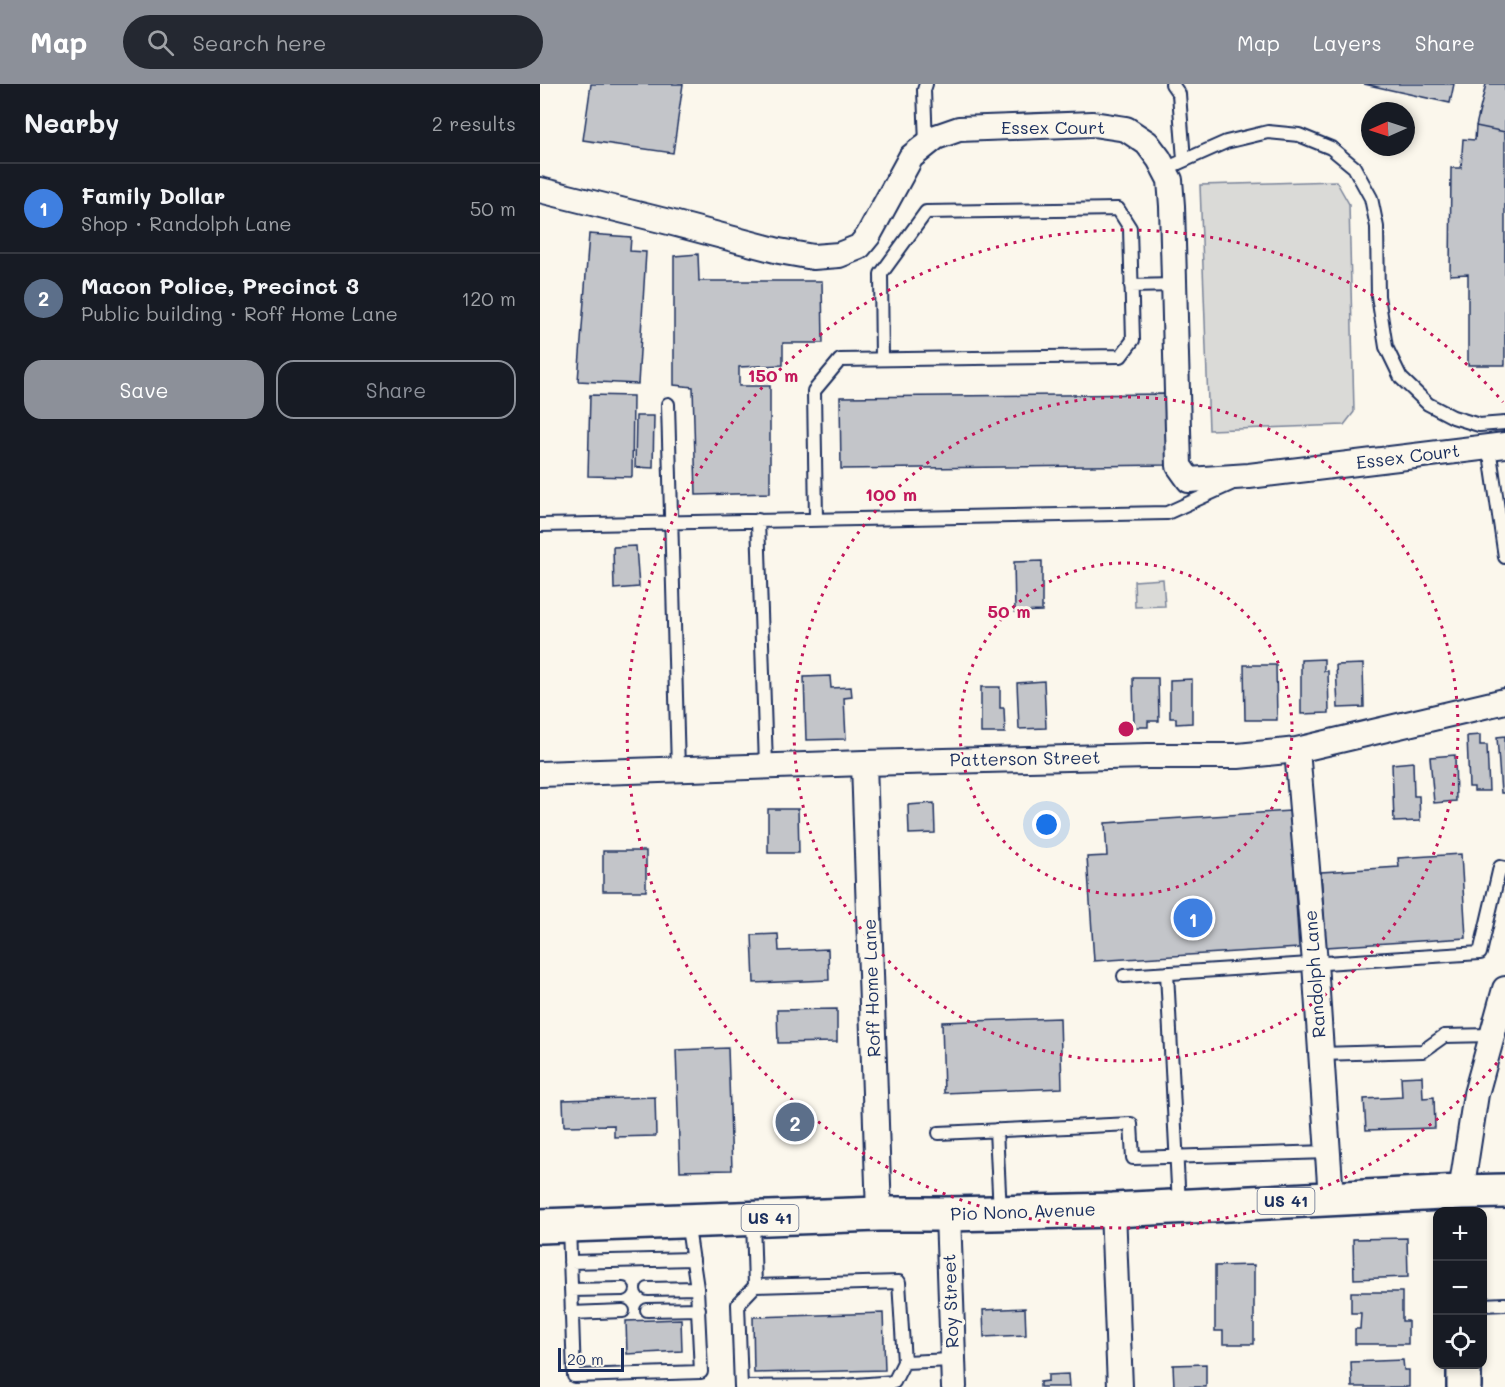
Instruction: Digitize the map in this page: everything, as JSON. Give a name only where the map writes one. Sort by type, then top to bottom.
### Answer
[{"type":"main road","name":"Pio Nono Avenue","points":[[554,1226],[879,1214],[1113,1209],[1331,1198],[1461,1202],[1505,1191]]},
{"type":"main road","points":[[1464,1369],[1464,1387]]},
{"type":"street","name":"Essex Court","points":[[540,190],[779,251],[813,257],[839,255],[858,247],[868,236],[911,157],[936,137],[959,129],[1093,124],[1126,129],[1147,143],[1159,159],[1174,165],[1170,180],[1179,466],[1189,480],[1249,476],[1497,446]]},
{"type":"street","name":"Patterson Street","points":[[540,774],[864,763],[1238,756],[1297,750],[1505,701]]},
{"type":"street","name":"Randolph Lane","points":[[1297,750],[1315,963],[1331,1198]]},
{"type":"street","name":"Roff Home Lane","points":[[864,763],[879,1214]]},
{"type":"street","points":[[1461,1202],[1476,1094],[1505,989]]},
{"type":"street","points":[[1113,1209],[1120,1387]]},
{"type":"street","name":"Roy Street","points":[[948,1214],[954,1387]]},
{"type":"lane","points":[[926,84],[924,90],[926,145]]},
{"type":"lane","points":[[1172,84],[1179,94],[1174,165],[1226,142],[1268,132],[1299,135],[1331,148],[1354,167],[1371,198],[1377,227],[1378,296],[1386,347],[1401,378],[1428,404],[1453,417],[1479,425],[1505,423]]},
{"type":"lane","points":[[816,519],[814,391],[840,360],[1121,356],[1133,340],[1130,228],[1118,210],[926,212],[881,274],[882,359]]},
{"type":"lane","points":[[1131,286],[1174,285]]},
{"type":"lane","points":[[668,404],[678,769]]},
{"type":"lane","points":[[1497,446],[1505,557]]},
{"type":"lane","points":[[540,525],[1167,513],[1249,476]]},
{"type":"lane","points":[[758,520],[766,766]]},
{"type":"lane","points":[[1124,976],[1479,952],[1500,867],[1505,868]]},
{"type":"lane","points":[[1167,973],[1179,1206]]},
{"type":"lane","points":[[1321,1054],[1423,1051],[1444,1036],[1492,1035]]},
{"type":"lane","points":[[939,1133],[1131,1124],[1133,1158],[1328,1152]]},
{"type":"lane","points":[[996,1130],[1000,1213]]},
{"type":"lane","points":[[753,1218],[755,1286],[738,1304],[741,1387],[843,1386],[894,1382],[904,1362],[900,1282],[755,1286]]},
{"type":"lane","points":[[554,1226],[570,1262],[574,1376],[702,1372],[698,1288],[687,1221]]},
{"type":"lane","points":[[570,1262],[693,1259]]},
{"type":"lane","points":[[648,1289],[698,1288]]},
{"type":"lane","points":[[571,1290],[623,1289]]},
{"type":"lane","points":[[1487,1305],[1505,1304]]},
{"type":"lane","points":[[647,1310],[699,1309]]},
{"type":"lane","points":[[571,1313],[623,1311]]},
{"type":"lane","points":[[904,1362],[953,1360]]},
{"type":"shaded area","points":[[1336,181],[1349,204],[1354,412],[1344,425],[1209,430],[1200,185]]},
{"type":"shaded area","points":[[1163,579],[1165,606],[1135,607],[1134,581]]},
{"type":"building","points":[[591,84],[683,84],[673,153],[583,140]]},
{"type":"building","points":[[1364,84],[1454,84],[1450,103]]},
{"type":"building","points":[[1486,84],[1505,84],[1505,132],[1476,126]]},
{"type":"building","points":[[1476,126],[1505,132],[1505,365],[1468,365],[1468,274],[1450,275],[1451,168],[1461,168],[1463,139],[1475,140]]},
{"type":"building","points":[[589,234],[631,237],[630,251],[646,252],[638,384],[578,381]]},
{"type":"building","points":[[698,254],[699,281],[822,281],[823,343],[783,343],[783,365],[739,367],[739,386],[770,386],[770,493],[696,495],[693,387],[674,385],[674,256]]},
{"type":"building","points":[[1166,394],[1167,465],[841,469],[840,397]]},
{"type":"building","points":[[590,395],[633,396],[632,477],[588,476]]},
{"type":"building","points":[[636,416],[654,416],[653,468],[635,467]]},
{"type":"building","points":[[636,546],[639,587],[614,589],[613,547]]},
{"type":"building","points":[[1042,561],[1042,611],[1015,612],[1014,562]]},
{"type":"building","points":[[1324,659],[1324,671],[1328,671],[1329,713],[1301,714],[1301,660]]},
{"type":"building","points":[[1363,664],[1364,707],[1338,708],[1336,665]]},
{"type":"building","points":[[1244,665],[1276,665],[1277,720],[1245,720]]},
{"type":"building","points":[[830,676],[831,688],[851,687],[852,697],[844,698],[846,739],[806,740],[804,677]]},
{"type":"building","points":[[1133,678],[1158,678],[1159,721],[1148,721],[1148,727],[1134,727]]},
{"type":"building","points":[[1192,679],[1192,723],[1176,724],[1176,718],[1170,718],[1170,680]]},
{"type":"building","points":[[1044,681],[1046,728],[1019,729],[1017,683]]},
{"type":"building","points":[[981,687],[1000,687],[1000,708],[1004,708],[1005,733],[981,733]]},
{"type":"building","points":[[1480,735],[1480,745],[1487,745],[1489,791],[1474,791],[1474,787],[1469,787],[1467,736]]},
{"type":"building","points":[[1505,736],[1505,793],[1501,793],[1497,737]]},
{"type":"building","points":[[1455,755],[1456,801],[1434,803],[1430,757]]},
{"type":"building","points":[[1413,762],[1414,796],[1419,796],[1420,821],[1394,822],[1392,764]]},
{"type":"building","points":[[934,803],[935,833],[909,834],[908,805]]},
{"type":"building","points":[[768,809],[798,809],[799,853],[768,853]]},
{"type":"building","points":[[1290,811],[1299,948],[1094,961],[1087,857],[1107,856],[1105,823]]},
{"type":"building","points":[[603,851],[646,851],[646,891],[603,891]]},
{"type":"building","points":[[1461,854],[1466,938],[1326,947],[1321,872],[1399,867],[1398,858]]},
{"type":"building","points":[[778,934],[779,951],[828,949],[829,980],[754,983],[752,935]]},
{"type":"building","points":[[837,1009],[837,1042],[778,1043],[777,1010]]},
{"type":"building","points":[[1060,1018],[1062,1088],[944,1093],[942,1022]]},
{"type":"building","points":[[728,1048],[732,1170],[680,1171],[676,1050]]},
{"type":"building","points":[[1422,1076],[1423,1098],[1434,1097],[1435,1128],[1366,1130],[1364,1099],[1402,1097],[1401,1077]]},
{"type":"building","points":[[655,1097],[656,1136],[614,1137],[614,1125],[564,1126],[563,1100]]},
{"type":"building","points":[[1407,1238],[1408,1277],[1354,1279],[1353,1239]]},
{"type":"building","points":[[1254,1265],[1254,1344],[1223,1344],[1223,1331],[1215,1331],[1215,1266]]},
{"type":"building","points":[[1351,1292],[1402,1292],[1402,1321],[1408,1321],[1408,1344],[1355,1344],[1355,1329],[1360,1329],[1361,1313],[1351,1313]]},
{"type":"building","points":[[1025,1308],[1026,1335],[984,1337],[983,1310]]},
{"type":"building","points":[[883,1313],[885,1370],[754,1373],[753,1317]]},
{"type":"building","points":[[681,1319],[682,1351],[627,1354],[626,1321]]},
{"type":"building","points":[[1403,1360],[1404,1370],[1409,1370],[1409,1387],[1352,1387],[1351,1362]]},
{"type":"building","points":[[1206,1364],[1206,1387],[1174,1387],[1173,1365]]},
{"type":"building","points":[[1068,1374],[1069,1387],[1040,1387],[1040,1382],[1048,1381],[1048,1375]]},
{"type":"place","name":"Family Dollar","points":[[1193,918]]},
{"type":"place","name":"Macon Police, Precinct 3","points":[[795,1122]]}]
